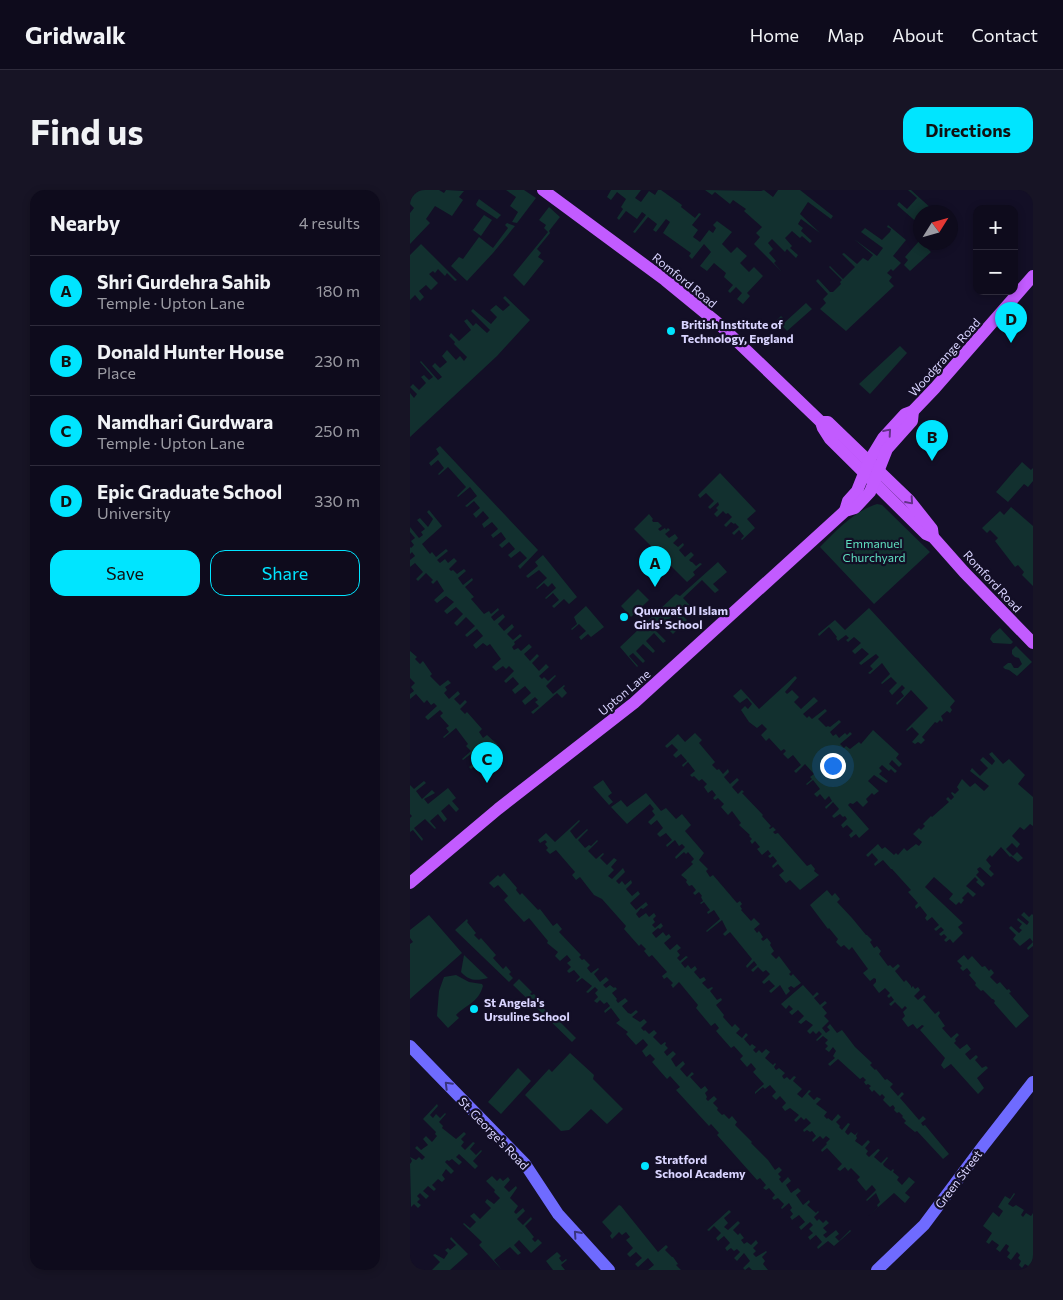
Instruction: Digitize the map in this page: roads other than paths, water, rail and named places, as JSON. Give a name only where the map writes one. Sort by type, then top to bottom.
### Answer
[{"type":"main road","name":"Romford Road","points":[[543,190],[665,280],[720,325],[821,422],[830,439],[926,534],[933,537],[1033,643]]},
{"type":"main road","name":"Woodgrange Road","points":[[874,465],[883,438],[905,414],[914,411],[1033,276]]},
{"type":"main road","name":"Romford Road","points":[[821,422],[828,422],[909,500],[932,529],[933,537]]},
{"type":"main road","name":"Upton Lane","points":[[846,511],[848,502],[858,491],[864,473],[874,465]]},
{"type":"main road","name":"Upton Lane","points":[[410,883],[498,809],[634,703],[846,511],[855,508],[870,492],[874,483],[874,465]]},
{"type":"street","name":"St. George's Road","points":[[410,1046],[525,1164],[558,1214],[609,1270]]},
{"type":"street","name":"Green Street","points":[[877,1270],[924,1224],[1033,1082]]},
{"type":"place","name":"British Institute of Technology, England","points":[[671,331]]},
{"type":"place","name":"Epic Graduate School","points":[[1011,343]]},
{"type":"place","name":"Donald Hunter House","points":[[932,461]]},
{"type":"place","name":"Shri Gurdehra Sahib","points":[[655,587]]},
{"type":"place","name":"Quwwat Ul Islam Girls' School","points":[[624,617]]},
{"type":"place","name":"Namdhari Gurdwara","points":[[487,783]]},
{"type":"place","name":"St Angela's Ursuline School","points":[[474,1009]]},
{"type":"place","name":"Stratford School Academy","points":[[645,1166]]},
{"type":"park label","name":"Emmanuel Churchyard","points":[[874,550]]}]
